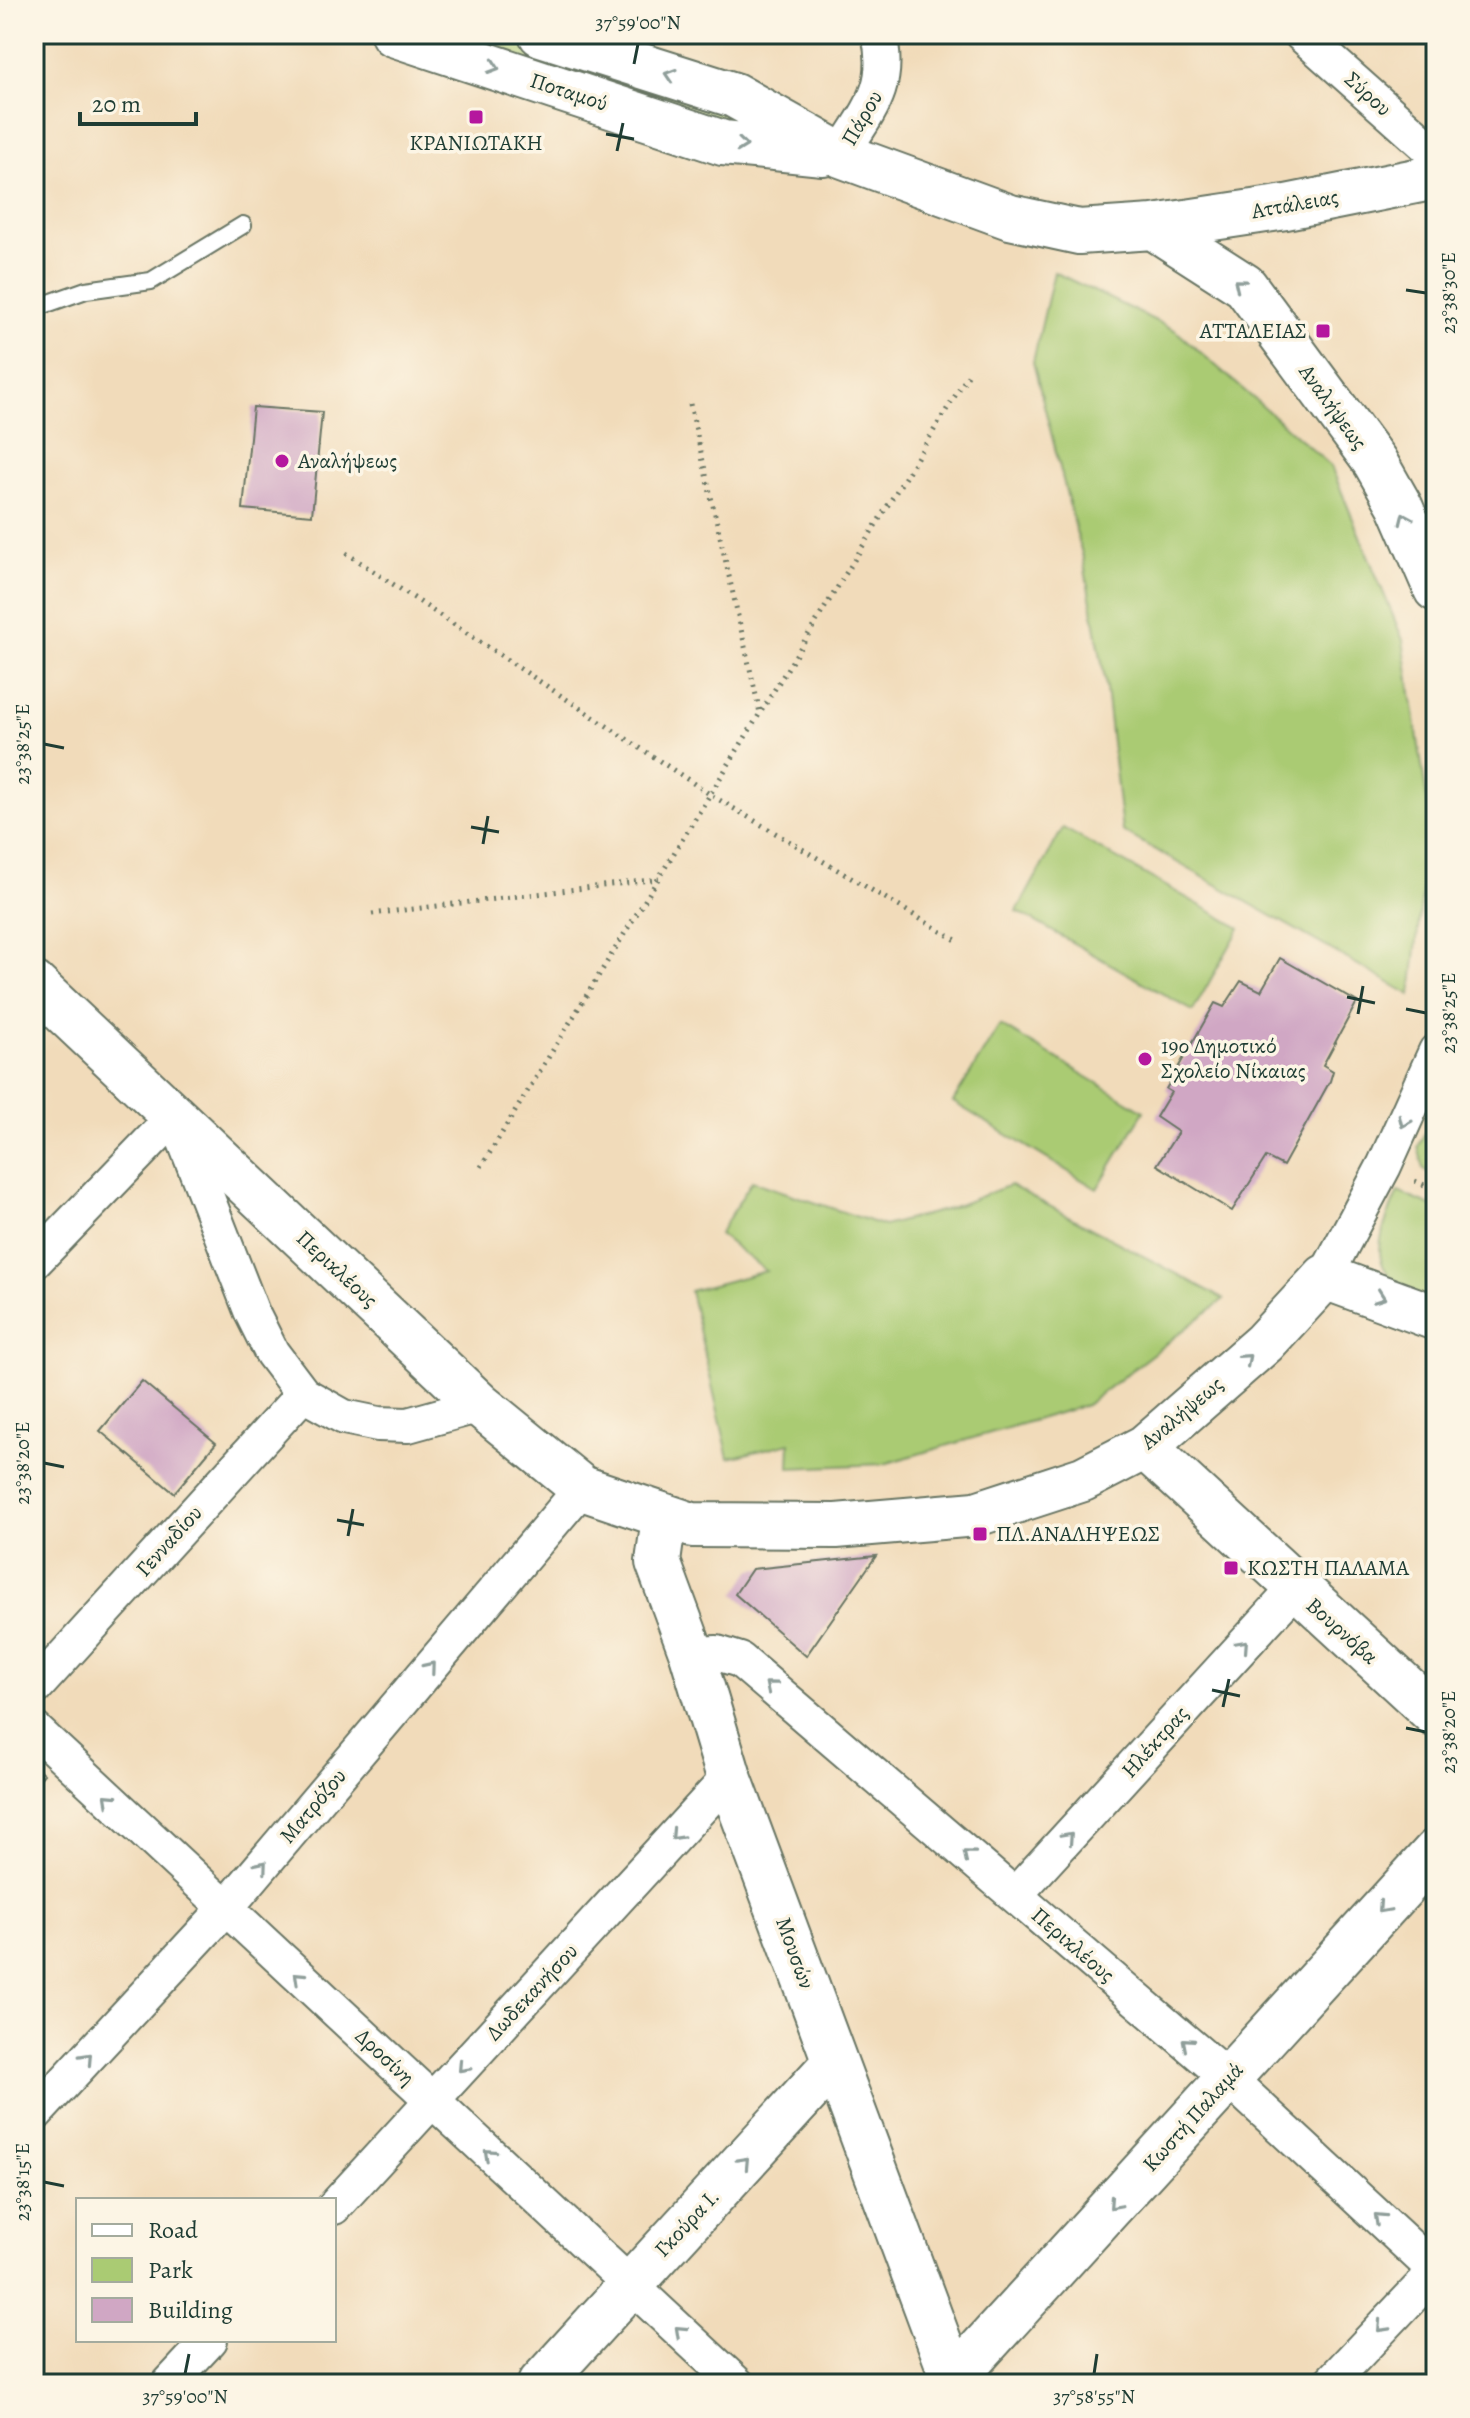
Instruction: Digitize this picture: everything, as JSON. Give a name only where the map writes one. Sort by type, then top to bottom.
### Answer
[{"type":"street","name":"Ποταμού","points":[[393,34],[723,143],[841,155]]},
{"type":"street","name":"Ποταμού","points":[[541,34],[734,95],[841,155],[1044,226],[1102,232],[1153,227]]},
{"type":"street","name":"Πάρου","points":[[841,155],[882,85],[885,61],[879,34]]},
{"type":"street","name":"Σύρου","points":[[1301,34],[1436,154]]},
{"type":"street","name":"Αττάλειας","points":[[1153,227],[1436,177]]},
{"type":"street","name":"Αναλήψεως","points":[[1153,227],[1245,286],[1375,462],[1400,506],[1436,589]]},
{"type":"street","name":"Περικλέους","points":[[34,984],[480,1405],[582,1488],[664,1518]]},
{"type":"street","name":"Αναλήψεως","points":[[664,1518],[692,1525],[836,1526],[976,1514],[1083,1479],[1145,1447],[1264,1343],[1325,1277],[1384,1166],[1436,1051]]},
{"type":"street","points":[[34,1262],[175,1116],[252,1313],[272,1353],[303,1394],[344,1417],[378,1424],[408,1425],[480,1405]]},
{"type":"street","points":[[1325,1277],[1436,1318]]},
{"type":"street","name":"Γενναδίου","points":[[34,1689],[303,1394]]},
{"type":"street","name":"Βουρνόβα","points":[[1145,1447],[1295,1589],[1436,1715]]},
{"type":"street","name":"Ματρόζου","points":[[34,2115],[226,1908],[582,1488]]},
{"type":"street","name":"Μουσών","points":[[664,1518],[658,1562],[692,1654],[729,1777],[952,2382]]},
{"type":"street","name":"Ηλέκτρας","points":[[1015,1895],[1295,1589]]},
{"type":"street","name":"Περικλέους","points":[[692,1654],[717,1653],[740,1660],[1228,2078],[1436,2271]]},
{"type":"street","name":"Δροσίνη","points":[[34,1729],[737,2384]]},
{"type":"street","name":"Δωδεκανήσου","points":[[336,2205],[729,1777]]},
{"type":"street","name":"Κωστή Παλαμά","points":[[952,2382],[1436,1851]]},
{"type":"street","name":"Γκούρα Ι.","points":[[540,2384],[835,2062]]},
{"type":"street","points":[[1329,2384],[1436,2271]]},
{"type":"street","points":[[169,2384],[208,2342]]},
{"type":"lane","points":[[38,307],[86,290],[151,281],[243,225]]},
{"type":"lane","points":[[34,288],[38,307],[34,364]]},
{"type":"path","points":[[481,1167],[971,370]]},
{"type":"path","points":[[690,404],[760,714]]},
{"type":"path","points":[[346,553],[711,795],[956,940]]},
{"type":"path","points":[[372,914],[660,879]]},
{"type":"green space","points":[[419,34],[503,34],[732,105],[724,133]]},
{"type":"green space","points":[[1054,272],[1175,330],[1331,466],[1403,640],[1430,819],[1411,995],[1122,831],[1105,680],[1083,558],[1033,362]]},
{"type":"green space","points":[[1063,828],[1240,928],[1193,1011],[1017,911]]},
{"type":"green space","points":[[1000,1025],[1144,1111],[1097,1189],[953,1102]]},
{"type":"green space","points":[[1436,1108],[1436,1177],[1424,1169],[1418,1147]]},
{"type":"green space","points":[[752,1181],[884,1226],[948,1209],[1010,1185],[1224,1299],[1086,1405],[884,1464],[789,1468],[790,1443],[729,1458],[690,1291],[766,1271],[719,1234]]},
{"type":"green space","points":[[1398,1192],[1436,1208],[1436,1304],[1398,1283],[1387,1273],[1381,1261],[1383,1232]]},
{"type":"building","name":"Αναλήψεως","points":[[253,407],[322,412],[312,515],[243,509]]},
{"type":"building","points":[[1280,958],[1357,1002],[1323,1065],[1333,1071],[1330,1081],[1283,1166],[1266,1157],[1232,1211],[1157,1165],[1178,1132],[1156,1117],[1171,1092],[1166,1089],[1215,1003],[1224,1007],[1241,981],[1261,991]]},
{"type":"building","points":[[142,1381],[216,1443],[174,1493],[100,1431]]},
{"type":"building","points":[[876,1556],[806,1656],[735,1594],[752,1569]]},
{"type":"building","points":[[34,1765],[44,1774],[34,1786]]},
{"type":"place","name":"ΚΡΑΝΙΩΤΑΚΗ","points":[[476,117]]},
{"type":"place","name":"ΑΤΤΑΛΕΙΑΣ","points":[[1323,331]]},
{"type":"place","name":"Αναλήψεως","points":[[282,461]]},
{"type":"place","name":"19ο Δημοτικό Σχολείο Νίκαιας","points":[[1145,1059]]},
{"type":"place","name":"ΠΛ.ΑΝΑΛΗΨΕΩΣ","points":[[980,1534]]},
{"type":"place","name":"ΚΩΣΤΗ ΠΑΛΑΜΑ","points":[[1231,1568]]}]
